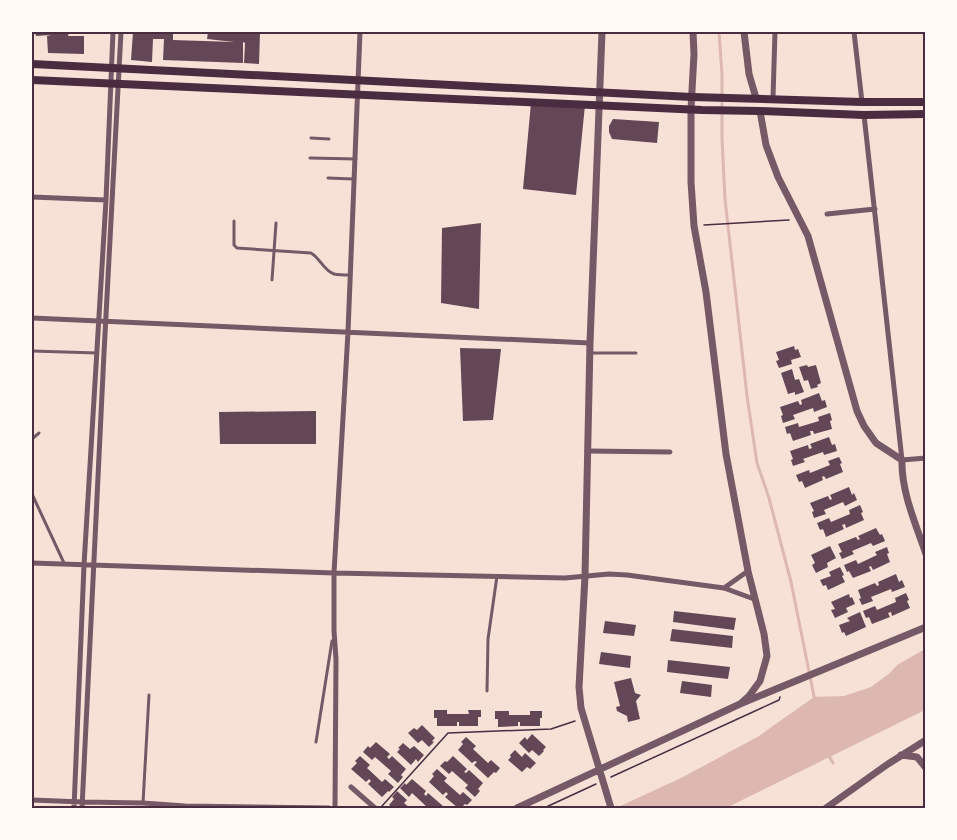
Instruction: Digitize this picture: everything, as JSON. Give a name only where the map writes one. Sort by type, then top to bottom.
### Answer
[{"type":"main road","points":[[32,64],[600,93],[926,102]]},
{"type":"main road","points":[[32,80],[702,110],[864,116],[926,114]]},
{"type":"street","points":[[74,805],[84,565],[97,353],[102,321],[115,84],[113,32]]},
{"type":"street","points":[[115,68],[121,32]]},
{"type":"street","points":[[335,808],[334,573],[348,332],[360,32]]},
{"type":"street","points":[[602,32],[590,343],[585,576],[579,687],[581,708],[611,808]]},
{"type":"street","points":[[693,32],[696,97],[691,109],[690,182],[694,226],[726,454],[767,656],[760,681],[740,704]]},
{"type":"street","points":[[744,32],[753,98]]},
{"type":"street","points":[[773,98],[775,32]]},
{"type":"street","points":[[854,32],[862,102]]},
{"type":"street","points":[[83,805],[106,200],[115,84]]},
{"type":"street","points":[[760,111],[766,145],[807,236],[857,411],[864,426],[876,443],[902,460],[926,458]]},
{"type":"street","points":[[864,116],[904,485],[926,554]]},
{"type":"street","points":[[32,197],[106,200]]},
{"type":"street","points":[[827,214],[875,209]]},
{"type":"street","points":[[32,318],[590,343]]},
{"type":"street","points":[[587,451],[670,452]]},
{"type":"street","points":[[32,563],[565,578],[609,574],[724,588],[754,599]]},
{"type":"street","points":[[724,588],[748,571]]},
{"type":"street","points":[[517,808],[740,704],[926,627]]},
{"type":"street","points":[[826,808],[926,740]]},
{"type":"street","points":[[902,755],[917,757],[926,768]]},
{"type":"street","points":[[351,787],[375,808]]},
{"type":"street","points":[[32,800],[74,805],[143,803],[184,807],[329,808]]},
{"type":"lane","points":[[311,138],[329,139]]},
{"type":"lane","points":[[310,158],[356,159]]},
{"type":"lane","points":[[327,178],[355,179]]},
{"type":"lane","points":[[234,221],[234,245],[237,248],[311,253],[317,256],[334,274],[350,275]]},
{"type":"lane","points":[[272,280],[276,223]]},
{"type":"lane","points":[[32,351],[97,353]]},
{"type":"lane","points":[[590,353],[636,354]]},
{"type":"lane","points":[[32,439],[39,432]]},
{"type":"lane","points":[[32,494],[64,564]]},
{"type":"lane","points":[[487,691],[488,639],[497,576]]},
{"type":"lane","points":[[316,742],[334,631]]},
{"type":"lane","points":[[143,803],[148,695]]},
{"type":"path","points":[[705,225],[799,220]]},
{"type":"path","points":[[613,776],[779,700],[785,686]]},
{"type":"path","points":[[380,808],[448,733],[551,729],[584,718]]},
{"type":"path","points":[[544,808],[602,781]]},
{"type":"shaded area","points":[[925,649],[926,710],[726,808],[616,808],[683,777],[759,736],[814,697],[844,696],[871,687],[897,665]]},
{"type":"building","points":[[35,32],[69,32],[68,36],[84,36],[84,54],[48,53],[47,36],[51,35],[36,36]]},
{"type":"building","points":[[133,32],[173,32],[173,40],[234,42],[207,39],[208,32],[260,32],[259,64],[244,63],[245,43],[243,42],[243,63],[163,60],[164,39],[153,39],[152,62],[131,60]]},
{"type":"building","points":[[531,103],[585,105],[576,195],[523,189]]},
{"type":"building","points":[[613,119],[659,122],[657,143],[612,139],[609,126]]},
{"type":"building","points":[[481,223],[479,309],[441,303],[442,228]]},
{"type":"building","points":[[794,346],[801,357],[791,360],[792,364],[779,368],[776,352]]},
{"type":"building","points":[[460,348],[501,349],[493,420],[463,421]]},
{"type":"building","points":[[807,365],[808,367],[816,365],[821,383],[817,385],[818,387],[811,389],[808,380],[804,381],[799,367]]},
{"type":"building","points":[[792,369],[795,380],[799,379],[804,392],[795,395],[795,392],[788,394],[781,373]]},
{"type":"building","points":[[819,393],[827,407],[814,412],[813,408],[793,415],[795,419],[783,423],[780,407],[798,401],[800,405],[801,400]]},
{"type":"building","points":[[316,411],[316,444],[220,444],[219,412]]},
{"type":"building","points":[[830,413],[832,429],[814,434],[810,431],[811,435],[793,441],[790,433],[787,434],[785,427],[798,423],[799,427],[819,421],[818,417]]},
{"type":"building","points":[[829,437],[837,451],[824,455],[823,452],[803,459],[805,462],[793,466],[790,451],[808,445],[809,449],[812,448],[810,444]]},
{"type":"building","points":[[839,457],[843,472],[826,479],[824,476],[823,480],[805,488],[802,481],[799,482],[796,475],[809,470],[810,473],[830,465],[828,461]]},
{"type":"building","points":[[849,487],[857,500],[845,506],[843,502],[824,510],[826,514],[814,518],[812,512],[814,511],[810,503],[828,496],[830,500],[832,499],[830,495]]},
{"type":"building","points":[[860,505],[864,520],[846,528],[845,524],[842,525],[844,529],[826,537],[823,529],[820,530],[817,523],[829,518],[831,522],[850,514],[849,510]]},
{"type":"building","points":[[876,528],[885,541],[873,546],[871,543],[852,551],[854,554],[842,559],[839,553],[842,552],[838,544],[856,537],[858,540],[860,539],[858,536]]},
{"type":"building","points":[[830,546],[836,558],[827,563],[828,567],[816,573],[811,555]]},
{"type":"building","points":[[887,547],[890,562],[873,570],[871,566],[869,567],[871,571],[853,578],[849,571],[847,572],[844,565],[856,560],[858,564],[877,555],[875,552]]},
{"type":"building","points":[[840,567],[845,582],[828,590],[820,580],[831,576],[829,572]]},
{"type":"building","points":[[896,574],[899,582],[902,580],[905,587],[892,592],[891,589],[871,597],[873,601],[862,605],[858,590],[875,583],[877,586],[878,582]]},
{"type":"building","points":[[906,593],[910,608],[892,616],[891,612],[888,613],[890,617],[872,624],[869,617],[866,618],[863,611],[875,606],[877,610],[896,602],[895,598]]},
{"type":"building","points":[[849,594],[855,604],[846,608],[848,612],[835,618],[831,610],[835,609],[831,602]]},
{"type":"building","points":[[674,611],[736,618],[734,630],[673,622]]},
{"type":"building","points":[[860,612],[866,627],[846,636],[839,625],[850,621],[847,618]]},
{"type":"building","points":[[605,621],[636,625],[634,636],[603,633]]},
{"type":"building","points":[[672,629],[733,636],[732,648],[670,641]]},
{"type":"building","points":[[601,652],[631,656],[630,668],[599,664]]},
{"type":"building","points":[[668,660],[730,667],[728,679],[667,672]]},
{"type":"building","points":[[631,678],[635,693],[641,695],[636,701],[640,719],[628,722],[627,716],[617,711],[616,707],[620,706],[614,682]]},
{"type":"building","points":[[682,681],[712,685],[711,697],[680,693]]},
{"type":"building","points":[[434,710],[447,710],[447,714],[469,714],[468,710],[481,710],[481,717],[478,717],[478,726],[459,726],[457,722],[457,726],[437,726]]},
{"type":"building","points":[[495,711],[509,711],[509,715],[530,715],[530,711],[542,711],[542,718],[540,718],[540,726],[520,726],[518,722],[518,726],[498,727]]},
{"type":"building","points":[[422,725],[435,738],[429,747],[422,740],[418,743],[408,733],[414,728],[417,730]]},
{"type":"building","points":[[532,734],[546,747],[539,756],[532,750],[529,753],[519,743],[525,737],[527,740]]},
{"type":"building","points":[[466,737],[476,746],[473,749],[488,763],[491,760],[500,768],[496,773],[494,772],[488,778],[474,765],[477,762],[472,763],[458,750]]},
{"type":"building","points":[[376,742],[390,754],[387,757],[389,759],[392,756],[406,769],[398,783],[388,774],[391,771],[375,757],[372,760],[363,752]]},
{"type":"building","points":[[403,743],[410,749],[414,746],[424,755],[418,762],[416,759],[411,765],[397,752]]},
{"type":"building","points":[[515,750],[522,757],[525,753],[536,763],[530,769],[527,767],[522,772],[508,760]]},
{"type":"building","points":[[360,756],[370,765],[367,768],[382,782],[385,779],[394,787],[382,797],[368,784],[371,781],[369,779],[366,782],[351,769]]},
{"type":"building","points":[[453,756],[467,769],[464,772],[469,770],[483,783],[475,797],[465,788],[468,785],[452,771],[449,774],[440,766]]},
{"type":"building","points":[[437,769],[447,778],[444,781],[460,795],[463,792],[472,800],[467,805],[458,808],[445,797],[448,794],[446,792],[443,795],[429,782]]},
{"type":"building","points":[[412,779],[426,791],[424,794],[426,796],[428,793],[443,806],[426,808],[412,793],[409,797],[400,788]]},
{"type":"building","points":[[397,791],[407,800],[404,803],[410,808],[393,808],[389,805]]},
{"type":"waterway","points":[[719,32],[725,199],[747,396],[757,463],[769,498],[791,582],[815,701]]},
{"type":"waterway","points":[[828,754],[833,763]]}]
